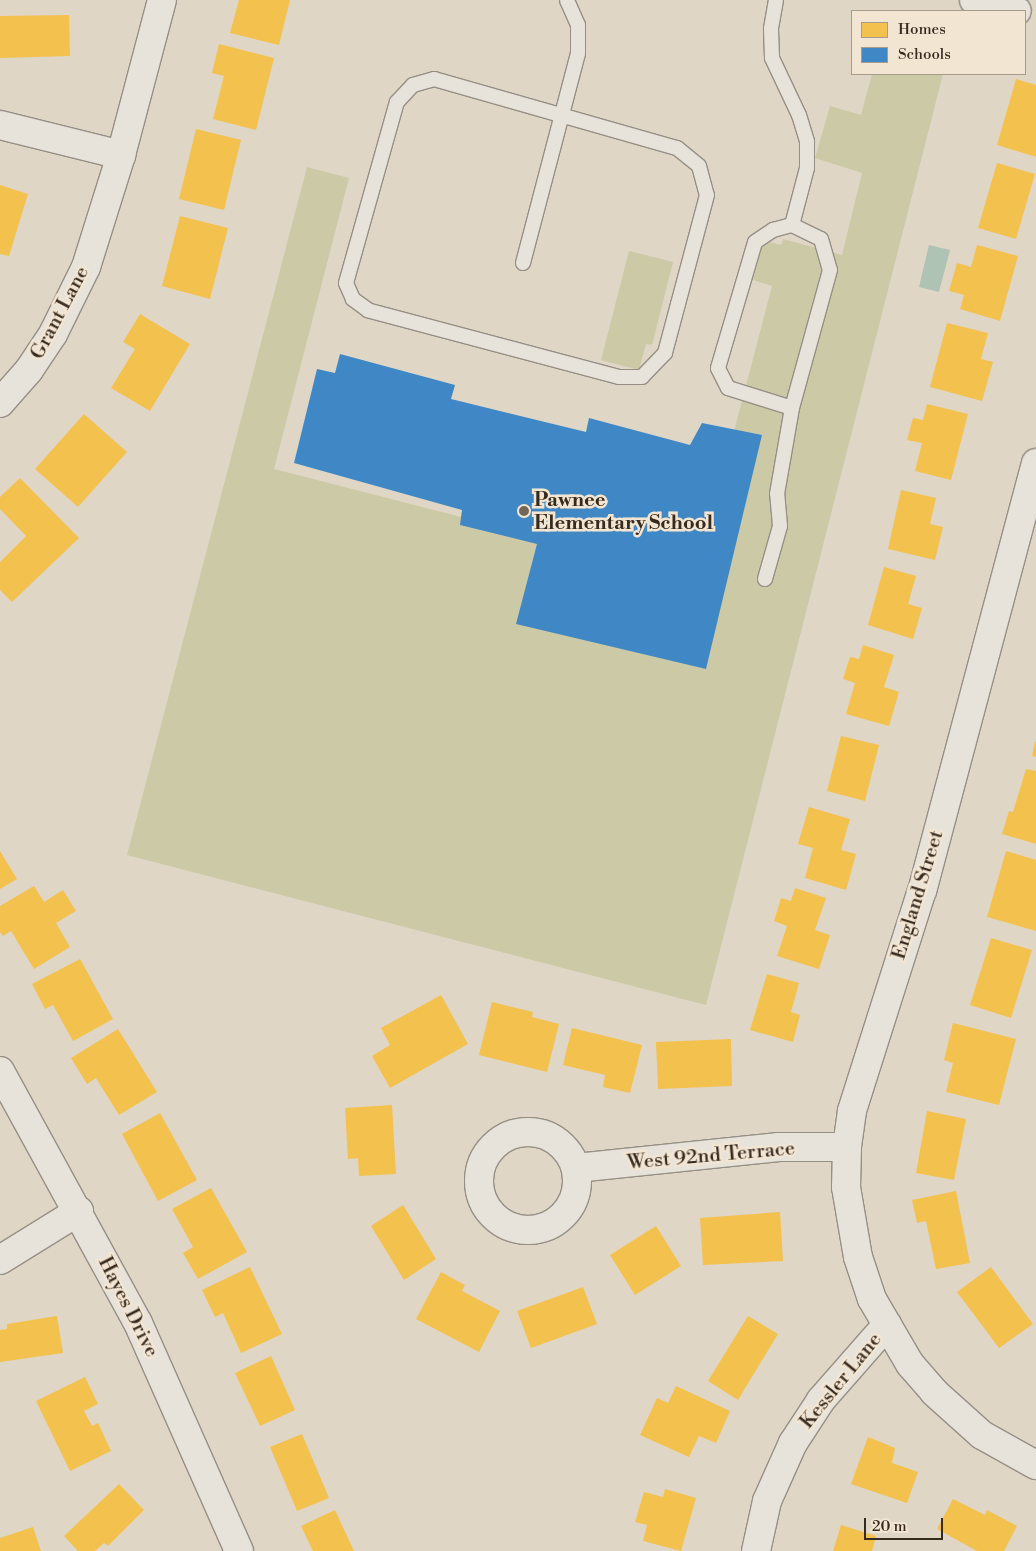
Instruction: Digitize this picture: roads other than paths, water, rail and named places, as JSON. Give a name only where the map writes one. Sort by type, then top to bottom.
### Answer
[{"type":"street","name":"Grant Lane","points":[[0,403],[29,370],[70,302],[86,268],[120,155],[162,0]]},
{"type":"street","points":[[974,0],[1013,10]]},
{"type":"street","points":[[0,125],[120,155]]},
{"type":"street","name":"England Street","points":[[1036,463],[1031,500],[922,890],[852,1111],[846,1147],[846,1187],[858,1257],[872,1299],[910,1364],[957,1415],[982,1436],[1036,1466]]},
{"type":"street","name":"Hayes Drive","points":[[0,1071],[79,1211],[138,1323],[239,1551]]},
{"type":"street","name":"West 92nd Terrace","points":[[576,1168],[779,1147],[846,1147]]},
{"type":"street","points":[[0,1260],[79,1211]]},
{"type":"street","name":"Kessler Lane","points":[[756,1551],[767,1501],[793,1443],[821,1400],[887,1324]]},
{"type":"lane","points":[[523,263],[578,53],[578,25],[567,0]]},
{"type":"lane","points":[[776,0],[771,29],[772,58],[799,115],[807,142],[807,168],[792,225]]},
{"type":"lane","points":[[434,79],[562,114],[677,148],[699,166],[708,195],[665,353],[642,377],[619,377],[368,310],[353,299],[346,283],[383,149],[397,102],[413,85],[434,79]]},
{"type":"lane","points":[[765,579],[780,526],[777,494],[785,465],[792,408],[830,270],[821,239],[792,225],[773,230],[755,242],[718,368],[728,388],[792,408]]},
{"type":"place","name":"Pawnee Elementary School","points":[[524,511]]}]
